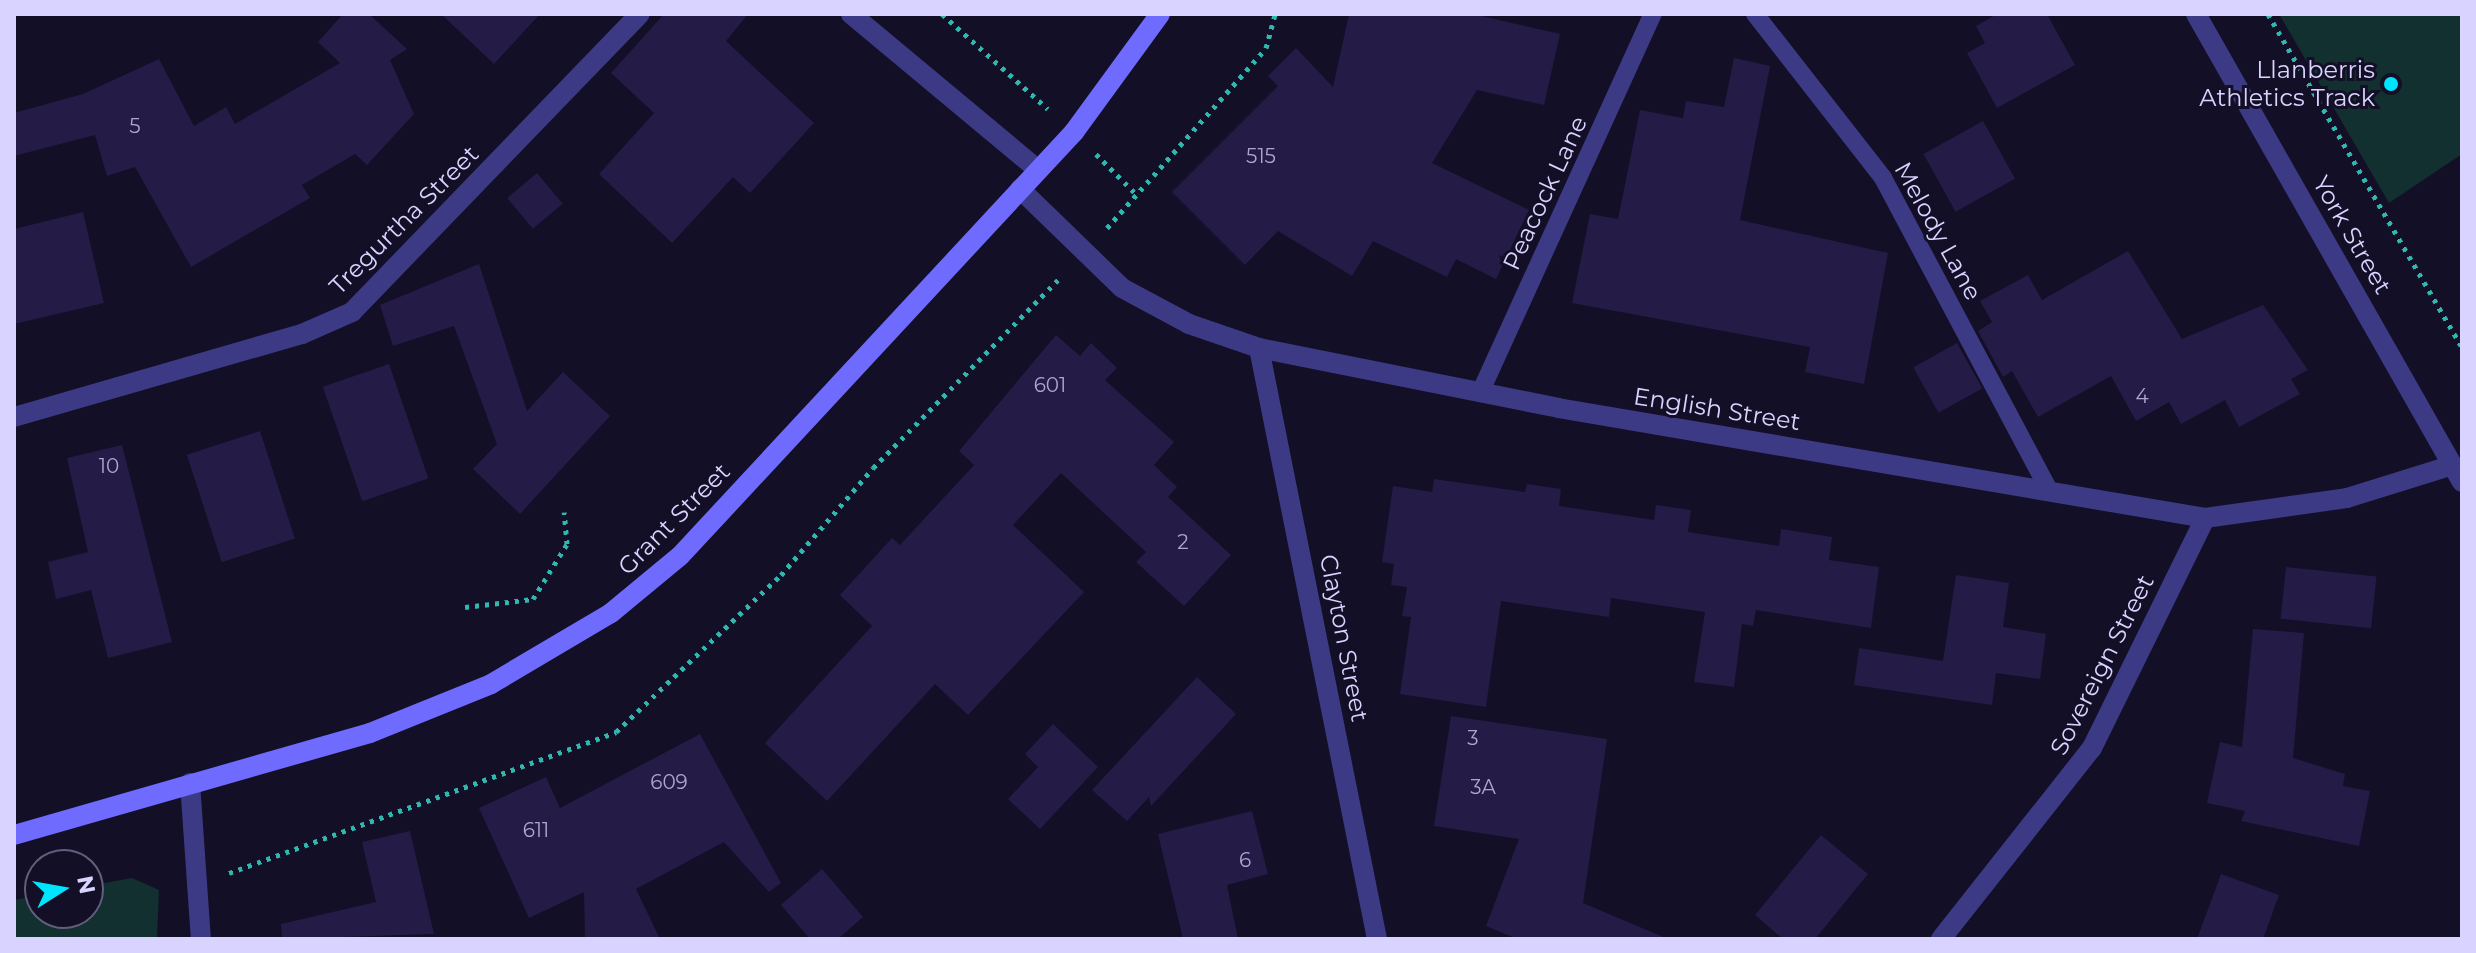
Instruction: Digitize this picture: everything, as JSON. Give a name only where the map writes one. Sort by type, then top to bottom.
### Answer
[{"type":"main road","name":"Grant Street","points":[[14,835],[433,709],[519,670],[611,613],[680,556],[1074,132],[1160,14]]},
{"type":"street","name":"Tregurtha Street","points":[[14,417],[302,334],[352,312],[640,14]]},
{"type":"street","points":[[851,14],[1038,170]]},
{"type":"street","name":"York Street","points":[[2196,14],[2457,473]]},
{"type":"street","name":"English Street","points":[[1020,189],[1084,253],[1160,312],[1259,348],[1480,393],[2205,518],[2347,498],[2457,473]]},
{"type":"street","name":"Clayton Street","points":[[1259,348],[1377,939]]},
{"type":"street","name":"Sovereign Street","points":[[1941,939],[2092,748],[2205,518]]},
{"type":"street","points":[[190,783],[201,883],[201,939]]},
{"type":"lane","name":"Peacock Lane","points":[[1480,393],[1653,14]]},
{"type":"lane","name":"Melody Lane","points":[[1755,14],[1883,178],[2049,490]]},
{"type":"path","points":[[942,14],[1074,132],[1138,195]]},
{"type":"path","points":[[201,883],[616,732],[781,575],[873,468],[1138,195],[1266,48],[1275,14]]},
{"type":"path","points":[[2268,14],[2462,347]]},
{"type":"path","points":[[465,607],[533,599],[567,544],[564,512]]},
{"type":"green space","name":"Llanberris Athletics Track","points":[[2279,14],[2462,14],[2462,154],[2389,203]]},
{"type":"green space","points":[[132,878],[159,890],[157,939],[14,939],[14,900],[24,898],[24,929],[104,929],[104,883]]},
{"type":"building","points":[[343,14],[369,14],[407,49],[390,60],[414,114],[367,165],[355,154],[302,185],[310,198],[191,267],[135,167],[107,176],[95,135],[14,156],[14,113],[83,94],[159,59],[194,126],[226,107],[235,124],[340,63],[318,42]]},
{"type":"building","points":[[441,14],[540,14],[494,64]]},
{"type":"building","points":[[664,14],[748,14],[726,41],[814,123],[750,193],[733,177],[672,243],[599,174],[654,113],[611,73]]},
{"type":"building","points":[[1349,14],[1473,14],[1560,34],[1544,105],[1477,90],[1432,163],[1529,210],[1496,279],[1456,259],[1447,277],[1373,241],[1352,276],[1278,231],[1245,265],[1172,192],[1278,86],[1268,76],[1296,48],[1333,87]]},
{"type":"building","points":[[1997,14],[2047,14],[2075,65],[1997,108],[1967,53],[1985,43],[1976,26]]},
{"type":"building","points":[[1734,58],[1770,66],[1740,220],[1888,253],[1864,384],[1805,372],[1810,347],[1572,303],[1590,214],[1618,219],[1640,110],[1683,118],[1686,101],[1724,107]]},
{"type":"building","points":[[1983,121],[2015,179],[1956,212],[1924,154]]},
{"type":"building","points":[[537,173],[563,204],[533,229],[507,198]]},
{"type":"building","points":[[83,212],[104,303],[14,324],[14,229]]},
{"type":"building","points":[[2128,251],[2182,339],[2263,305],[2308,370],[2291,379],[2300,394],[2239,427],[2225,400],[2181,424],[2169,402],[2136,421],[2111,376],[2038,417],[2012,371],[2003,377],[1978,331],[1992,322],[1980,301],[2028,275],[2042,300]]},
{"type":"building","points":[[479,264],[527,411],[563,372],[610,416],[520,514],[473,469],[497,444],[454,326],[393,346],[380,305]]},
{"type":"building","points":[[1056,335],[1080,356],[1091,343],[1117,368],[1105,380],[1174,442],[1154,465],[1177,487],[1168,497],[1231,555],[1184,606],[1136,562],[1146,552],[1061,473],[1013,525],[1084,592],[968,715],[935,684],[827,801],[765,743],[872,626],[840,595],[892,538],[900,545],[974,465],[959,451]]},
{"type":"building","points":[[1957,343],[1982,388],[1938,413],[1913,367]]},
{"type":"building","points":[[389,364],[428,478],[362,501],[323,387]]},
{"type":"building","points":[[260,431],[295,538],[222,562],[187,455]]},
{"type":"building","points":[[122,445],[172,642],[108,658],[91,590],[56,599],[48,562],[88,552],[67,458]]},
{"type":"building","points":[[1434,479],[1525,492],[1527,484],[1561,489],[1559,506],[1654,520],[1656,505],[1691,510],[1688,532],[1779,546],[1781,529],[1832,537],[1829,560],[1879,567],[1871,628],[1756,610],[1753,626],[1742,624],[1734,687],[1694,682],[1705,612],[1611,598],[1609,617],[1501,601],[1486,707],[1400,694],[1411,617],[1402,616],[1407,587],[1391,585],[1394,564],[1382,562],[1393,486],[1432,492]]},
{"type":"building","points":[[2286,567],[2377,577],[2371,628],[2281,619]]},
{"type":"building","points":[[1956,575],[2009,583],[2003,627],[2046,634],[2040,679],[1996,673],[1992,705],[1854,685],[1859,648],[1943,661]]},
{"type":"building","points":[[2253,629],[2304,633],[2293,758],[2345,774],[2343,786],[2370,791],[2359,846],[2241,821],[2245,811],[2207,803],[2220,742],[2242,747]]},
{"type":"building","points":[[1197,677],[1236,714],[1151,806],[1149,797],[1127,821],[1092,790]]},
{"type":"building","points":[[1451,716],[1607,739],[1583,903],[1668,939],[1517,939],[1486,926],[1519,839],[1434,826]]},
{"type":"building","points":[[1053,724],[1098,767],[1040,829],[1008,799],[1038,767],[1025,754]]},
{"type":"building","points":[[700,734],[781,883],[769,892],[724,842],[636,889],[660,939],[585,939],[584,892],[529,918],[479,808],[546,777],[560,808]]},
{"type":"building","points":[[1252,811],[1268,874],[1227,885],[1238,939],[1183,939],[1158,834]]},
{"type":"building","points":[[410,831],[434,934],[282,939],[281,924],[376,902],[362,842]]},
{"type":"building","points":[[1821,835],[1868,874],[1815,939],[1783,939],[1755,915]]},
{"type":"building","points":[[822,869],[863,917],[838,939],[810,939],[781,905]]},
{"type":"building","points":[[2221,874],[2279,895],[2263,939],[2197,939]]},
{"type":"place","name":"Llanberris Athletics Track","points":[[2391,84]]}]
